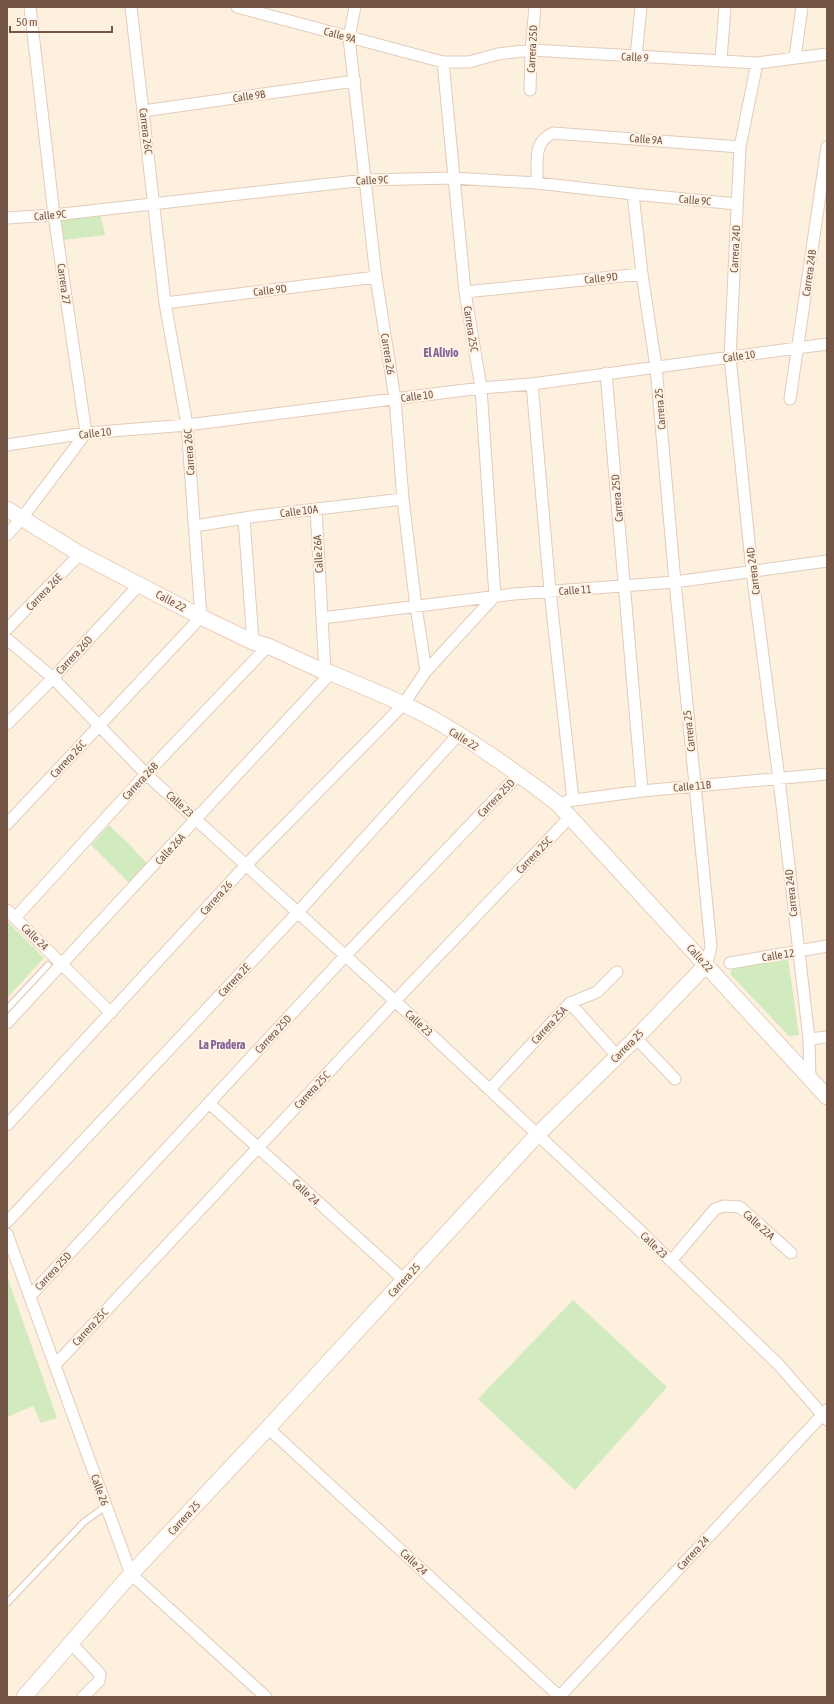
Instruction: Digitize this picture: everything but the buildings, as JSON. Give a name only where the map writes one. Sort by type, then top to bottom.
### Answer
[{"type":"street","name":"Carrera 27","points":[[30,7],[54,215],[86,433]]},
{"type":"street","name":"Carrera 26C","points":[[7,824],[201,617],[188,425],[165,303],[155,204],[131,7]]},
{"type":"street","name":"Calle 9A","points":[[237,7],[443,62]]},
{"type":"street","points":[[349,38],[355,7]]},
{"type":"street","name":"Carrera 25D","points":[[530,90],[531,50],[535,7]]},
{"type":"street","points":[[636,57],[641,7]]},
{"type":"street","points":[[721,60],[725,7]]},
{"type":"street","points":[[795,58],[802,7]]},
{"type":"street","name":"Carrera 26","points":[[349,38],[376,277],[395,399],[416,607],[426,671]]},
{"type":"street","name":"Calle 9","points":[[443,62],[469,62],[498,54],[531,50],[636,57],[757,62],[827,54]]},
{"type":"street","name":"Carrera 25C","points":[[443,62],[465,292],[481,388],[495,596]]},
{"type":"street","name":"Carrera 24D","points":[[757,62],[740,147],[730,357],[752,571],[779,779],[809,1039],[810,1080]]},
{"type":"street","name":"Calle 9B","points":[[143,111],[355,81]]},
{"type":"street","name":"Calle 9A","points":[[537,183],[538,146],[542,139],[553,133],[740,147]]},
{"type":"street","name":"Carrera 24B","points":[[790,399],[799,347],[827,147]]},
{"type":"street","name":"Calle 9C","points":[[7,218],[54,215],[365,180],[453,178],[537,183],[737,204]]},
{"type":"street","name":"Carrera 25","points":[[24,1697],[131,1574],[268,1428],[537,1135],[636,1038],[706,965],[711,946],[674,582],[656,367],[642,274],[633,194]]},
{"type":"street","name":"Calle 9D","points":[[465,292],[642,274]]},
{"type":"street","name":"Calle 9D","points":[[165,303],[376,277]]},
{"type":"street","name":"Calle 10","points":[[7,445],[86,433],[188,425],[481,388],[532,384],[827,344]]},
{"type":"street","name":"Carrera 25D","points":[[606,373],[642,791]]},
{"type":"street","points":[[532,384],[550,591],[573,800]]},
{"type":"street","points":[[7,535],[22,518],[86,433]]},
{"type":"street","name":"Calle 10A","points":[[195,526],[244,518],[404,499]]},
{"type":"street","name":"Calle 22","points":[[7,509],[80,554],[201,617],[253,642],[268,646],[403,705],[439,723],[519,774],[557,803],[827,1097]]},
{"type":"street","name":"Calle 26A","points":[[7,1023],[197,820],[328,672],[322,618],[316,509]]},
{"type":"street","points":[[244,518],[253,642]]},
{"type":"street","name":"Carrera 26E","points":[[7,629],[80,554]]},
{"type":"street","name":"Calle 11","points":[[322,618],[495,596],[674,582],[827,561]]},
{"type":"street","name":"Carrera 26D","points":[[7,724],[53,678],[139,585]]},
{"type":"street","name":"Carrera 26","points":[[7,1125],[246,865],[403,705],[426,671],[495,596]]},
{"type":"street","name":"Calle 23","points":[[7,639],[53,678],[146,774],[346,955],[490,1089],[779,1365],[826,1415]]},
{"type":"street","name":"Carrera 26B","points":[[16,918],[146,774],[268,646]]},
{"type":"street","name":"Carrera 2E","points":[[7,1222],[298,912],[458,735]]},
{"type":"street","name":"Carrera 25D","points":[[30,1296],[346,955],[519,774]]},
{"type":"street","name":"Calle 11B","points":[[557,803],[642,791],[827,774]]},
{"type":"street","name":"Carrera 25C","points":[[54,1365],[395,1001],[570,817]]},
{"type":"street","name":"Calle 24","points":[[7,910],[111,1012]]},
{"type":"street","name":"Calle 12","points":[[730,963],[827,946]]},
{"type":"street","name":"Carrera 25A","points":[[490,1089],[570,1003],[597,992],[617,972]]},
{"type":"street","points":[[570,1003],[617,1056]]},
{"type":"street","points":[[809,1039],[827,1037]]},
{"type":"street","points":[[636,1038],[675,1079]]},
{"type":"street","name":"Calle 24","points":[[209,1103],[404,1280]]},
{"type":"street","name":"Calle 22A","points":[[671,1261],[715,1209],[724,1206],[740,1207],[791,1253]]},
{"type":"street","name":"Calle 26","points":[[7,1234],[131,1574],[266,1697]]},
{"type":"street","name":"Carrera 24","points":[[560,1697],[826,1415]]},
{"type":"street","name":"Calle 24","points":[[268,1428],[560,1697]]},
{"type":"street","points":[[71,1643],[100,1674],[99,1681],[83,1697]]},
{"type":"lane","points":[[7,1009],[48,965]]},
{"type":"lane","points":[[7,1603],[84,1522],[106,1506]]},
{"type":"green space","points":[[100,213],[105,235],[63,240],[59,220]]},
{"type":"green space","points":[[109,825],[151,868],[132,886],[91,845]]},
{"type":"green space","points":[[7,921],[44,958],[7,998]]},
{"type":"green space","points":[[788,959],[799,1035],[789,1036],[730,974],[734,966]]},
{"type":"green space","points":[[7,1276],[57,1418],[41,1423],[33,1406],[7,1417]]},
{"type":"green space","points":[[573,1300],[667,1387],[575,1490],[478,1399]]},
{"type":"district","name":"El Alivio","points":[[441,353]]},
{"type":"district","name":"La Pradera","points":[[222,1045]]}]
